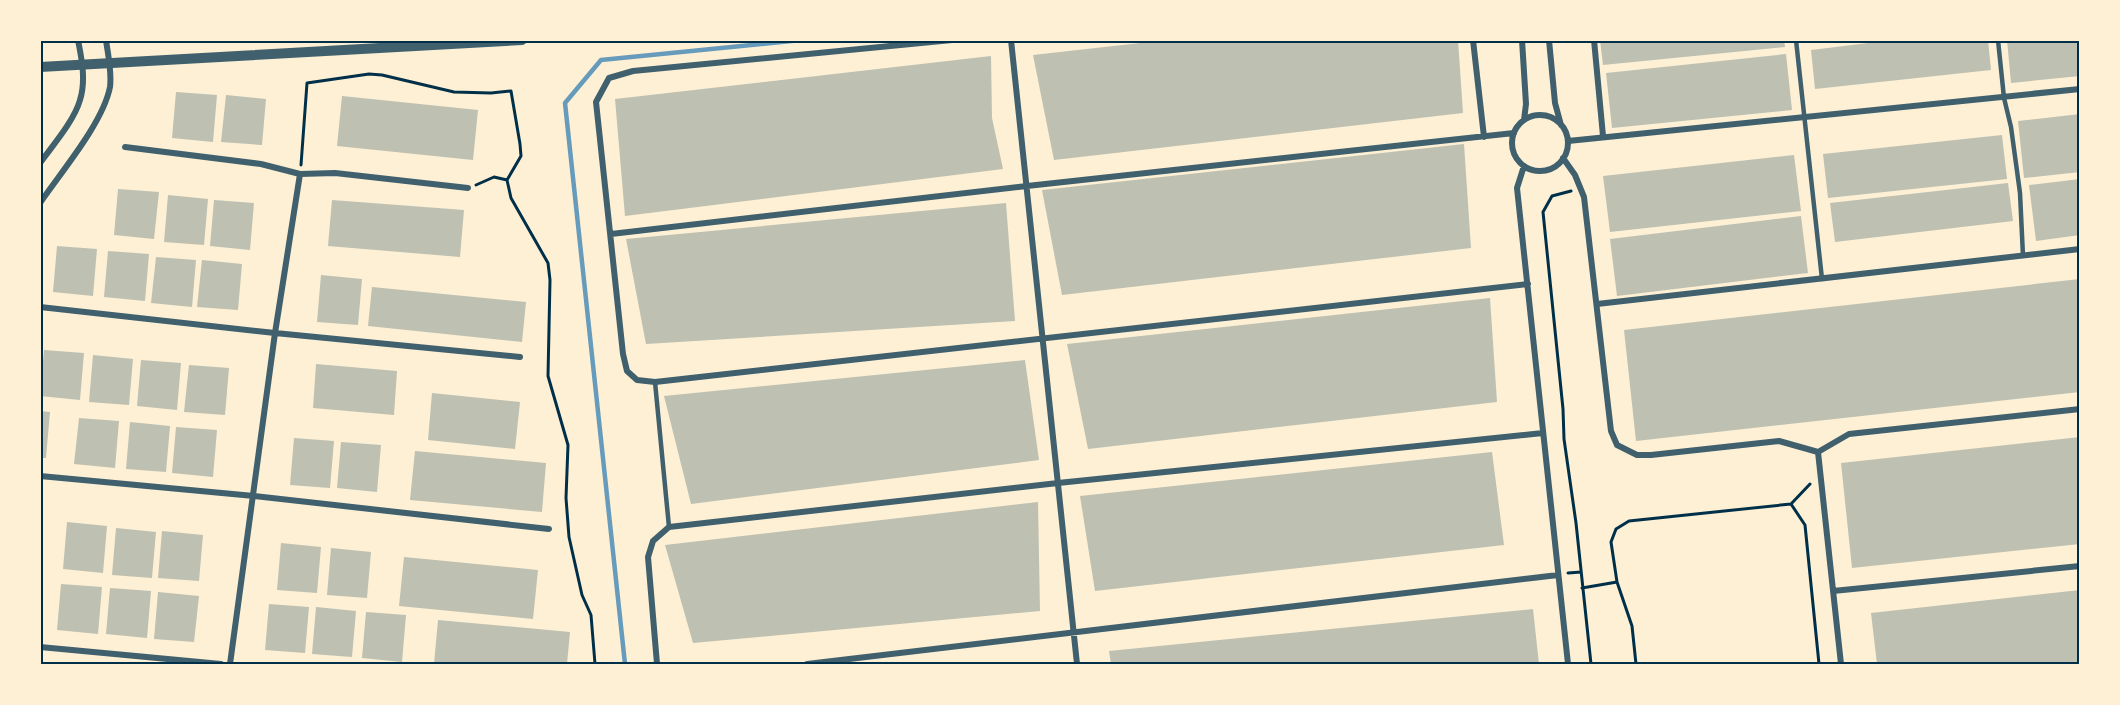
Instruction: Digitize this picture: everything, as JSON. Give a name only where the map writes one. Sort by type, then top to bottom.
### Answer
[{"type":"street","points":[[40,164],[80,101],[83,80],[78,40]]},
{"type":"street","points":[[40,202],[101,112],[109,89],[106,40]]},
{"type":"street","points":[[40,67],[522,40]]},
{"type":"street","points":[[952,40],[633,71],[609,78],[596,102],[623,354],[627,371],[637,380],[655,382],[1527,284]]},
{"type":"street","points":[[1011,40],[1077,664]]},
{"type":"street","points":[[1473,40],[1484,137]]},
{"type":"street","points":[[1522,40],[1526,104],[1524,120]]},
{"type":"street","points":[[1549,40],[1555,103],[1568,141],[1563,158],[1557,165],[1541,171],[1524,166],[1513,151],[1514,133],[1524,120],[1532,116],[1548,116],[1562,125]]},
{"type":"street","points":[[1594,40],[1603,136]]},
{"type":"street","points":[[1568,141],[2079,89]]},
{"type":"street","points":[[611,234],[1514,133]]},
{"type":"street","points":[[125,147],[261,164],[300,174],[335,173],[468,188]]},
{"type":"street","points":[[1563,158],[1584,197],[1611,431],[1617,445],[1637,454],[1651,455],[1779,441],[1818,452],[1849,435],[2079,409]]},
{"type":"street","points":[[1524,166],[1517,188],[1568,664]]},
{"type":"street","points":[[230,664],[275,333],[300,174]]},
{"type":"street","points":[[1597,304],[2079,249]]},
{"type":"street","points":[[40,307],[520,357]]},
{"type":"street","points":[[657,664],[648,557],[653,541],[669,527],[1058,483],[1543,433]]},
{"type":"street","points":[[1818,452],[1841,664]]},
{"type":"street","points":[[40,476],[254,496],[549,529]]},
{"type":"street","points":[[1833,591],[2079,566]]},
{"type":"street","points":[[807,664],[1558,575]]},
{"type":"street","points":[[40,647],[221,664]]},
{"type":"lane","points":[[1796,40],[1822,279]]},
{"type":"lane","points":[[1998,40],[2004,98],[2011,127],[2020,193],[2023,256]]},
{"type":"lane","points":[[655,382],[669,527]]},
{"type":"path","points":[[300,174],[307,83],[369,74],[454,92],[511,91],[521,156],[507,180],[511,198],[548,263],[550,280],[548,376],[568,445],[566,498],[569,537],[579,587],[591,615],[595,664]]},
{"type":"path","points":[[468,188],[494,177],[507,180]]},
{"type":"path","points":[[1580,188],[1552,196],[1543,212],[1564,439],[1591,664]]},
{"type":"path","points":[[1636,664],[1632,626],[1617,582],[1611,542],[1616,529],[1629,521],[1791,504],[1813,482],[1821,481]]},
{"type":"path","points":[[1791,504],[1805,525],[1819,664]]},
{"type":"path","points":[[1582,588],[1617,582]]},
{"type":"building","points":[[1167,40],[1458,40],[1463,113],[1054,160],[1033,55]]},
{"type":"building","points":[[1600,40],[1784,40],[1785,47],[1603,65]]},
{"type":"building","points":[[1893,40],[1988,40],[1991,70],[1815,89],[1811,50]]},
{"type":"building","points":[[2007,40],[2080,40],[2080,76],[2011,83]]},
{"type":"building","points":[[1786,54],[1792,110],[1612,128],[1606,73]]},
{"type":"building","points":[[991,56],[992,118],[1003,169],[625,216],[615,99]]},
{"type":"building","points":[[176,92],[217,95],[213,142],[172,138]]},
{"type":"building","points":[[226,95],[266,99],[262,145],[221,142]]},
{"type":"building","points":[[342,96],[478,110],[473,160],[337,146]]},
{"type":"building","points":[[2080,114],[2080,172],[2024,178],[2018,121]]},
{"type":"building","points":[[2002,135],[2007,179],[1828,198],[1823,154]]},
{"type":"building","points":[[1464,144],[1471,248],[1062,295],[1042,190]]},
{"type":"building","points":[[1794,155],[1801,211],[1610,232],[1603,176]]},
{"type":"building","points":[[2080,179],[2080,235],[2036,241],[2029,185]]},
{"type":"building","points":[[2008,183],[2013,221],[1835,242],[1830,203]]},
{"type":"building","points":[[118,189],[159,192],[154,239],[114,235]]},
{"type":"building","points":[[168,195],[208,199],[204,245],[164,242]]},
{"type":"building","points":[[214,200],[254,203],[250,250],[210,246]]},
{"type":"building","points":[[332,200],[464,210],[460,257],[328,246]]},
{"type":"building","points":[[1006,203],[1015,321],[646,344],[626,239]]},
{"type":"building","points":[[1801,216],[1808,273],[1617,296],[1610,239]]},
{"type":"building","points":[[57,246],[97,249],[93,296],[53,292]]},
{"type":"building","points":[[108,251],[149,254],[145,301],[104,297]]},
{"type":"building","points":[[156,257],[196,260],[192,307],[151,303]]},
{"type":"building","points":[[202,260],[242,264],[238,310],[197,307]]},
{"type":"building","points":[[321,275],[362,279],[358,325],[317,322]]},
{"type":"building","points":[[2080,279],[2080,392],[1636,441],[1624,330]]},
{"type":"building","points":[[372,287],[526,302],[522,342],[368,326]]},
{"type":"building","points":[[1490,298],[1497,402],[1088,449],[1067,344]]},
{"type":"building","points":[[44,350],[84,353],[80,400],[40,396]]},
{"type":"building","points":[[93,355],[133,359],[129,405],[89,402]]},
{"type":"building","points":[[141,360],[181,363],[177,410],[137,406]]},
{"type":"building","points":[[1025,360],[1039,460],[691,504],[664,396]]},
{"type":"building","points":[[316,364],[397,371],[394,415],[313,408]]},
{"type":"building","points":[[189,365],[229,368],[225,415],[184,412]]},
{"type":"building","points":[[432,393],[520,402],[515,449],[428,440]]},
{"type":"building","points":[[40,411],[50,412],[46,458],[40,458]]},
{"type":"building","points":[[79,418],[119,421],[115,468],[74,464]]},
{"type":"building","points":[[130,422],[170,426],[166,472],[126,469]]},
{"type":"building","points":[[176,427],[217,430],[213,477],[172,473]]},
{"type":"building","points":[[2080,437],[2080,544],[1852,568],[1841,463]]},
{"type":"building","points":[[294,438],[334,441],[330,488],[290,485]]},
{"type":"building","points":[[341,442],[381,445],[377,492],[337,488]]},
{"type":"building","points":[[415,451],[546,463],[542,512],[410,500]]},
{"type":"building","points":[[1492,452],[1504,545],[1095,591],[1080,496]]},
{"type":"building","points":[[1038,502],[1040,611],[693,643],[665,545]]},
{"type":"building","points":[[67,522],[107,526],[103,573],[63,569]]},
{"type":"building","points":[[116,528],[156,532],[152,578],[112,575]]},
{"type":"building","points":[[162,531],[203,535],[199,581],[158,578]]},
{"type":"building","points":[[281,543],[321,547],[317,593],[277,590]]},
{"type":"building","points":[[331,548],[371,552],[367,598],[327,595]]},
{"type":"building","points":[[404,557],[538,570],[533,619],[399,606]]},
{"type":"building","points":[[61,584],[102,587],[98,634],[57,630]]},
{"type":"building","points":[[110,588],[151,591],[147,638],[106,634]]},
{"type":"building","points":[[2080,590],[2080,664],[1877,664],[1871,613]]},
{"type":"building","points":[[158,592],[199,596],[194,642],[154,639]]},
{"type":"building","points":[[269,604],[309,607],[305,653],[265,650]]},
{"type":"building","points":[[316,607],[356,611],[352,657],[312,654]]},
{"type":"building","points":[[1533,609],[1539,664],[1111,664],[1109,651]]},
{"type":"building","points":[[366,612],[406,615],[402,662],[362,658]]},
{"type":"building","points":[[438,620],[570,632],[567,664],[434,664]]},
{"type":"waterway","points":[[625,664],[565,103],[601,60],[801,40]]}]
